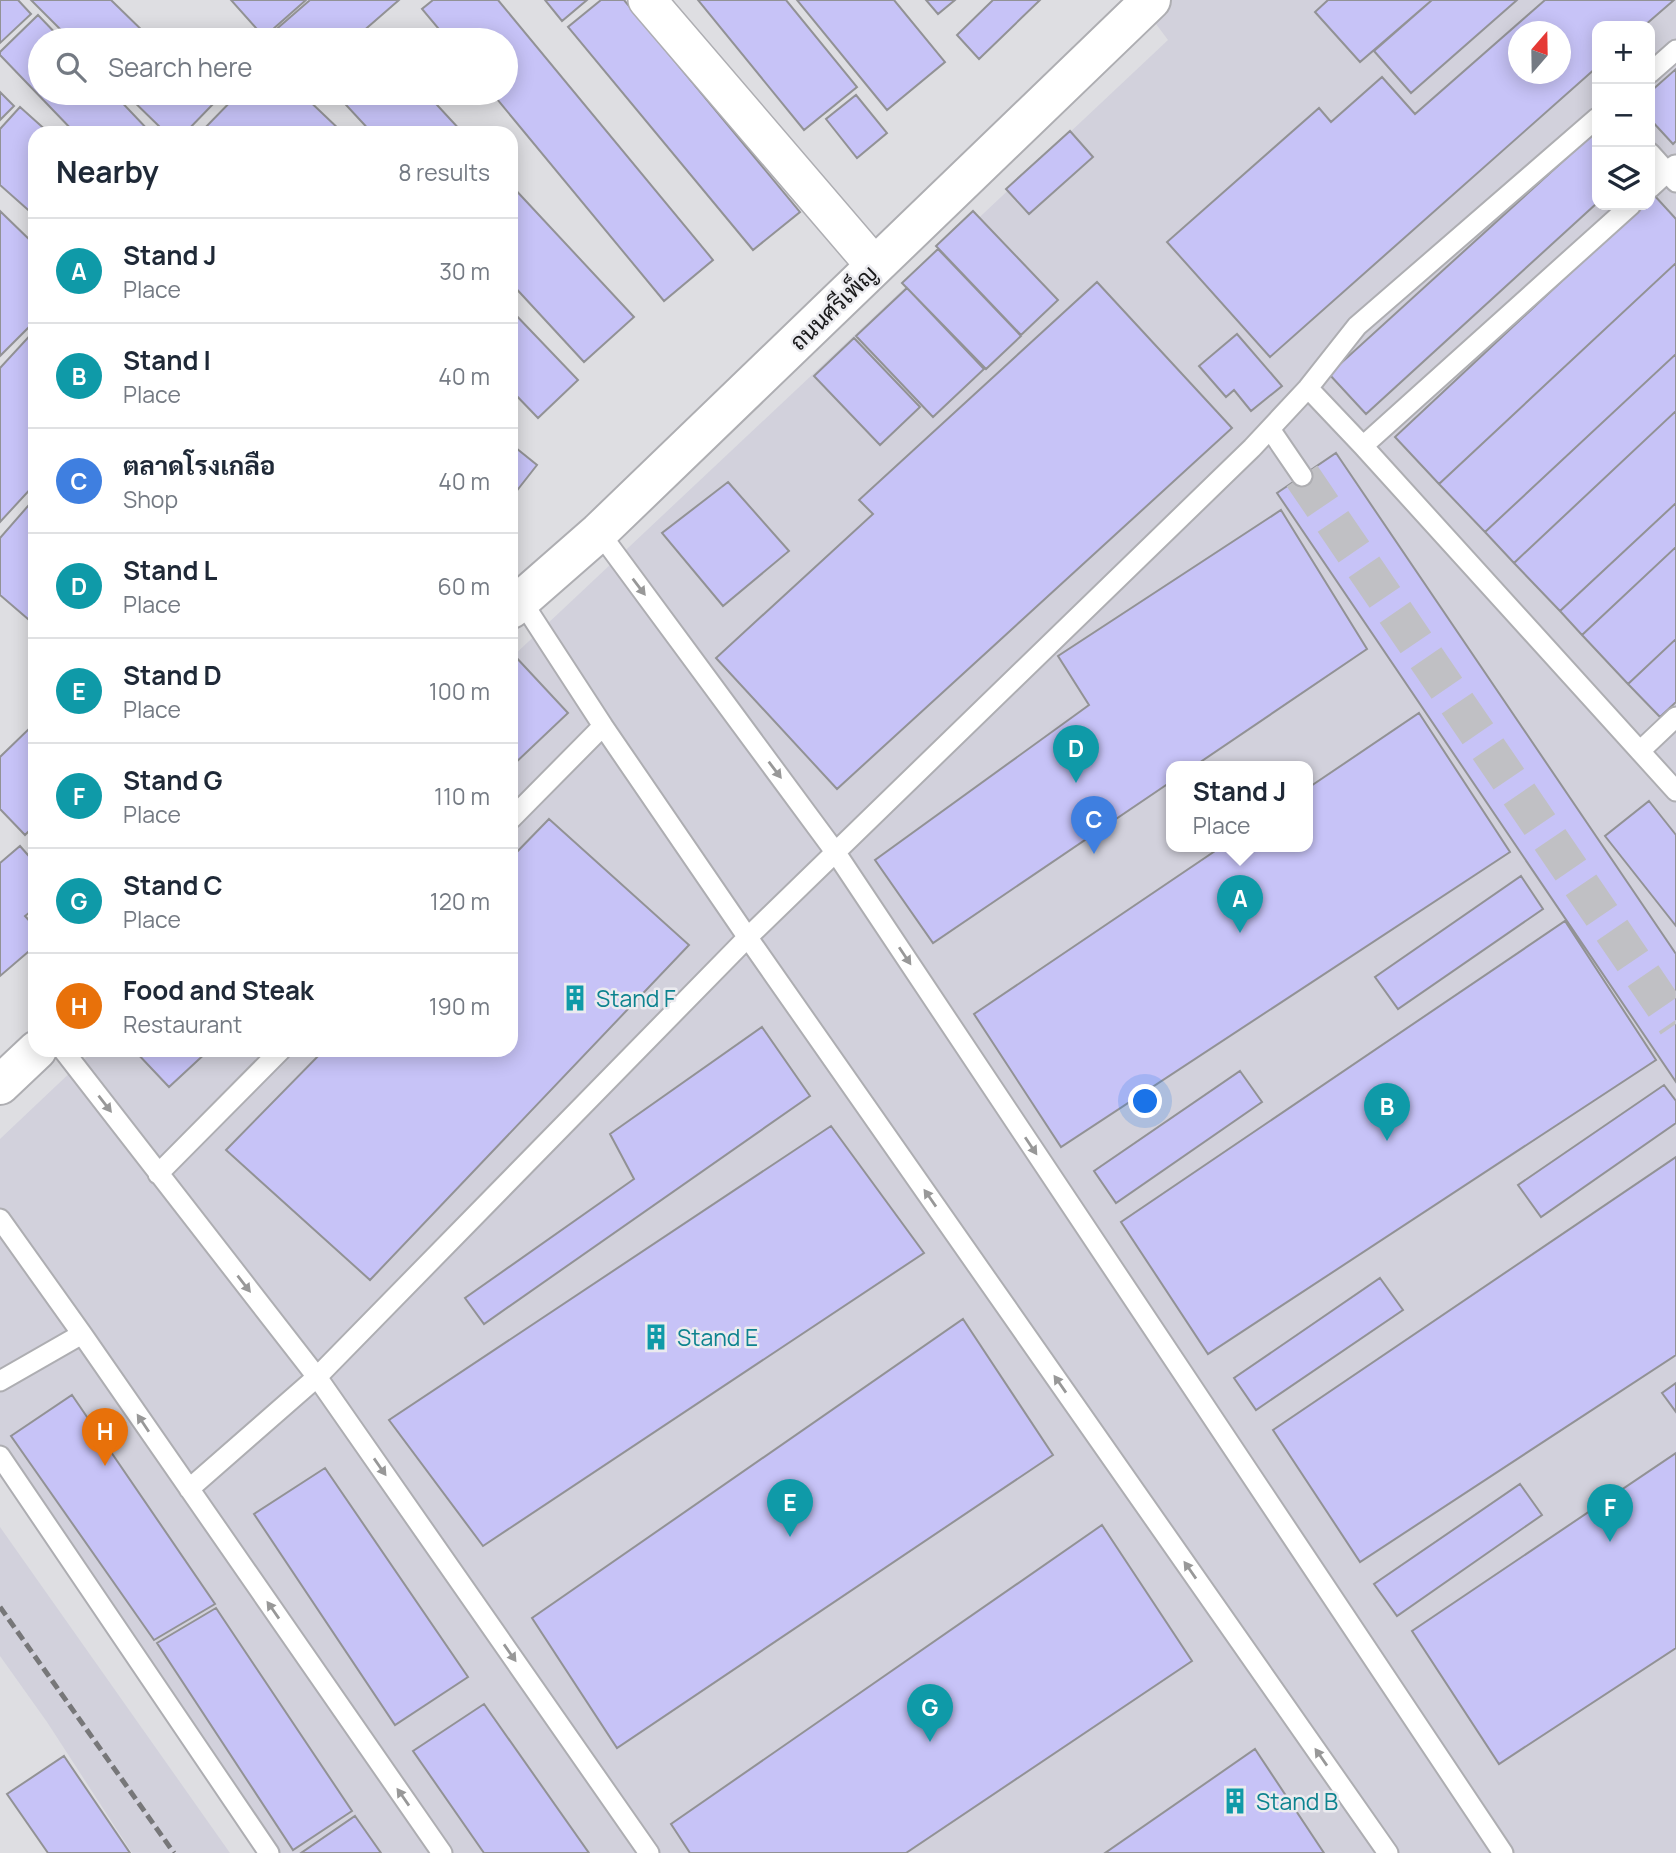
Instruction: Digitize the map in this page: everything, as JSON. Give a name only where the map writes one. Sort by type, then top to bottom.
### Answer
[{"type":"main road","name":"ถนนศรีเพ็ญ","points":[[518,602],[598,533],[1151,0]]},
{"type":"main road","points":[[0,1085],[30,1057]]},
{"type":"street","points":[[647,0],[875,266]]},
{"type":"lane","points":[[1655,69],[1676,50]]},
{"type":"lane","points":[[189,1489],[317,1377],[748,937],[1252,448],[1308,388],[1357,326],[1592,122]]},
{"type":"lane","points":[[1655,157],[1673,173],[1655,185]]},
{"type":"lane","points":[[1363,446],[1625,210]]},
{"type":"lane","points":[[1308,388],[1676,791]]},
{"type":"lane","points":[[1270,429],[1301,476]]},
{"type":"lane","points":[[598,533],[835,853],[1503,1853]]},
{"type":"lane","points":[[518,607],[1388,1853]]},
{"type":"lane","points":[[1640,751],[1676,717]]},
{"type":"lane","points":[[518,812],[603,726]]},
{"type":"lane","points":[[68,1057],[317,1377],[649,1853]]},
{"type":"lane","points":[[158,1174],[274,1057]]},
{"type":"lane","points":[[0,1219],[442,1853]]},
{"type":"lane","points":[[0,1381],[82,1334]]},
{"type":"lane","points":[[0,1456],[269,1853]]},
{"type":"shaded area","points":[[1138,0],[1676,0],[1676,1853],[262,1853],[0,1470],[0,1139],[87,1057],[518,1057],[518,651],[1168,40]]},
{"type":"shaded area","points":[[0,1527],[230,1853],[132,1853],[47,1722],[0,1656]]},
{"type":"building","points":[[0,0],[18,0],[31,14],[0,43]]},
{"type":"building","points":[[31,0],[111,0],[140,28],[59,28]]},
{"type":"building","points":[[231,0],[306,0],[274,28],[256,28]]},
{"type":"building","points":[[310,0],[399,0],[367,28],[278,28]]},
{"type":"building","points":[[433,0],[498,0],[713,260],[664,301],[502,105],[518,105],[518,28],[438,28],[422,9]]},
{"type":"building","points":[[545,0],[587,0],[562,21]]},
{"type":"building","points":[[601,0],[624,0],[800,212],[753,250],[568,27]]},
{"type":"building","points":[[698,0],[786,0],[857,87],[804,130]]},
{"type":"building","points":[[797,0],[894,0],[945,62],[887,110]]},
{"type":"building","points":[[926,0],[955,0],[938,14]]},
{"type":"building","points":[[993,0],[1040,0],[979,59],[957,35]]},
{"type":"building","points":[[1328,0],[1432,0],[1360,62],[1315,12]]},
{"type":"building","points":[[1432,0],[1517,0],[1411,93],[1374,51]]},
{"type":"building","points":[[1545,0],[1674,0],[1650,21],[1592,21],[1592,71],[1270,357],[1167,242],[1319,108],[1331,122],[1382,77],[1415,114],[1508,32],[1508,84],[1571,84],[1571,21],[1521,21]]},
{"type":"building","points":[[38,15],[50,28],[28,28],[28,84],[0,52]]},
{"type":"building","points":[[1676,69],[1676,141],[1673,144],[1655,124],[1655,88]]},
{"type":"building","points":[[0,92],[14,106],[0,120]]},
{"type":"building","points":[[856,95],[887,133],[857,158],[826,119]]},
{"type":"building","points":[[48,105],[124,105],[144,126],[68,126]]},
{"type":"building","points":[[137,105],[212,105],[192,126],[159,126]]},
{"type":"building","points":[[227,105],[314,105],[336,126],[207,126]]},
{"type":"building","points":[[346,105],[437,105],[457,126],[366,126]]},
{"type":"building","points":[[20,107],[41,126],[28,126],[28,210],[0,185],[0,129]]},
{"type":"building","points":[[1070,131],[1093,157],[1029,214],[1006,189]]},
{"type":"building","points":[[1592,135],[1592,208],[1366,414],[1329,374]]},
{"type":"building","points":[[518,193],[634,317],[584,362],[518,291]]},
{"type":"building","points":[[1655,196],[1676,219],[1676,263],[1439,484],[1395,437],[1638,210],[1655,210]]},
{"type":"building","points":[[0,211],[28,238],[28,328],[0,356]]},
{"type":"building","points":[[973,211],[1058,300],[1021,335],[936,246]]},
{"type":"building","points":[[938,249],[1021,336],[986,369],[902,283]]},
{"type":"building","points":[[1676,263],[1676,354],[1485,532],[1439,484]]},
{"type":"building","points":[[1097,282],[1232,428],[837,789],[716,658],[873,514],[859,500]]},
{"type":"building","points":[[907,288],[984,369],[933,417],[856,336]]},
{"type":"building","points":[[518,317],[578,380],[538,418],[518,397]]},
{"type":"building","points":[[1237,334],[1282,386],[1251,411],[1234,390],[1226,397],[1199,366]]},
{"type":"building","points":[[28,338],[28,492],[0,522],[0,368]]},
{"type":"building","points":[[854,338],[920,407],[880,445],[814,376]]},
{"type":"building","points":[[1676,354],[1676,411],[1514,563],[1485,532]]},
{"type":"building","points":[[1676,411],[1676,503],[1560,611],[1514,563]]},
{"type":"building","points":[[518,450],[537,465],[518,489]]},
{"type":"building","points":[[1336,453],[1676,954],[1676,1082],[1277,493]]},
{"type":"building","points":[[728,482],[789,551],[723,606],[662,533]]},
{"type":"building","points":[[1676,503],[1676,547],[1582,635],[1560,611]]},
{"type":"building","points":[[28,506],[28,619],[0,595],[0,538]]},
{"type":"building","points":[[1281,510],[1367,649],[1202,761],[1166,761],[1166,785],[933,943],[875,860],[1089,705],[1058,656]]},
{"type":"building","points":[[1676,547],[1676,639],[1628,684],[1582,635]]},
{"type":"building","points":[[1676,639],[1676,702],[1660,717],[1628,684]]},
{"type":"building","points":[[518,659],[568,713],[518,760]]},
{"type":"building","points":[[1419,713],[1510,852],[1061,1147],[974,1014],[1214,852],[1313,852],[1313,785]]},
{"type":"building","points":[[28,730],[28,832],[25,835],[0,809],[0,757]]},
{"type":"building","points":[[1649,801],[1676,835],[1676,926],[1605,836]]},
{"type":"building","name":"Stand F","points":[[549,819],[689,945],[370,1280],[226,1150],[317,1057],[518,1057],[518,851]]},
{"type":"building","points":[[20,846],[28,855],[28,914],[25,916],[28,919],[28,952],[0,976],[0,863]]},
{"type":"building","points":[[1521,876],[1543,909],[1398,1009],[1375,977]]},
{"type":"building","points":[[1565,921],[1656,1060],[1208,1354],[1121,1222]]},
{"type":"building","points":[[762,1027],[810,1096],[484,1324],[465,1298],[634,1179],[610,1134]]},
{"type":"building","points":[[141,1057],[201,1057],[169,1087]]},
{"type":"building","points":[[1240,1071],[1262,1102],[1116,1203],[1094,1171]]},
{"type":"building","points":[[1664,1085],[1676,1101],[1676,1123],[1541,1217],[1518,1185]]},
{"type":"building","name":"Stand E","points":[[831,1126],[924,1253],[483,1546],[389,1420]]},
{"type":"building","points":[[1676,1157],[1676,1355],[1360,1562],[1273,1430]]},
{"type":"building","points":[[1380,1278],[1403,1310],[1256,1410],[1234,1378]]},
{"type":"building","points":[[963,1319],[1053,1455],[617,1748],[532,1618]]},
{"type":"building","points":[[1676,1383],[1676,1412],[1662,1393]]},
{"type":"building","points":[[72,1395],[215,1604],[154,1640],[11,1436]]},
{"type":"building","points":[[1676,1453],[1676,1648],[1499,1764],[1412,1631]]},
{"type":"building","points":[[325,1468],[468,1677],[395,1725],[254,1514]]},
{"type":"building","points":[[1520,1484],[1542,1515],[1397,1616],[1374,1584]]},
{"type":"building","points":[[1102,1525],[1192,1661],[906,1853],[690,1853],[671,1824]]},
{"type":"building","points":[[216,1608],[352,1811],[293,1850],[157,1643]]},
{"type":"building","points":[[484,1704],[589,1853],[484,1853],[413,1751]]},
{"type":"building","name":"Stand B","points":[[1255,1749],[1324,1853],[1105,1853]]},
{"type":"building","points":[[64,1756],[130,1853],[48,1853],[7,1794]]},
{"type":"building","points":[[355,1816],[381,1853],[301,1853]]},
{"type":"tunnel","points":[[1302,476],[1676,1024]]},
{"type":"railway","points":[[0,1607],[174,1853]]},
{"type":"place","name":"Stand L","points":[[1076,783]]},
{"type":"place","name":"ตลาดโรงเกลือ","points":[[1094,854]]},
{"type":"place","name":"Stand J","points":[[1240,933]]},
{"type":"place","name":"Stand F","points":[[575,998]]},
{"type":"place","name":"Stand I","points":[[1387,1141]]},
{"type":"place","name":"Stand E","points":[[656,1337]]},
{"type":"place","name":"Food and Steak","points":[[105,1466]]},
{"type":"place","name":"Stand D","points":[[790,1537]]},
{"type":"place","name":"Stand G","points":[[1610,1542]]},
{"type":"place","name":"Stand C","points":[[930,1742]]},
{"type":"place","name":"Stand B","points":[[1235,1801]]}]
